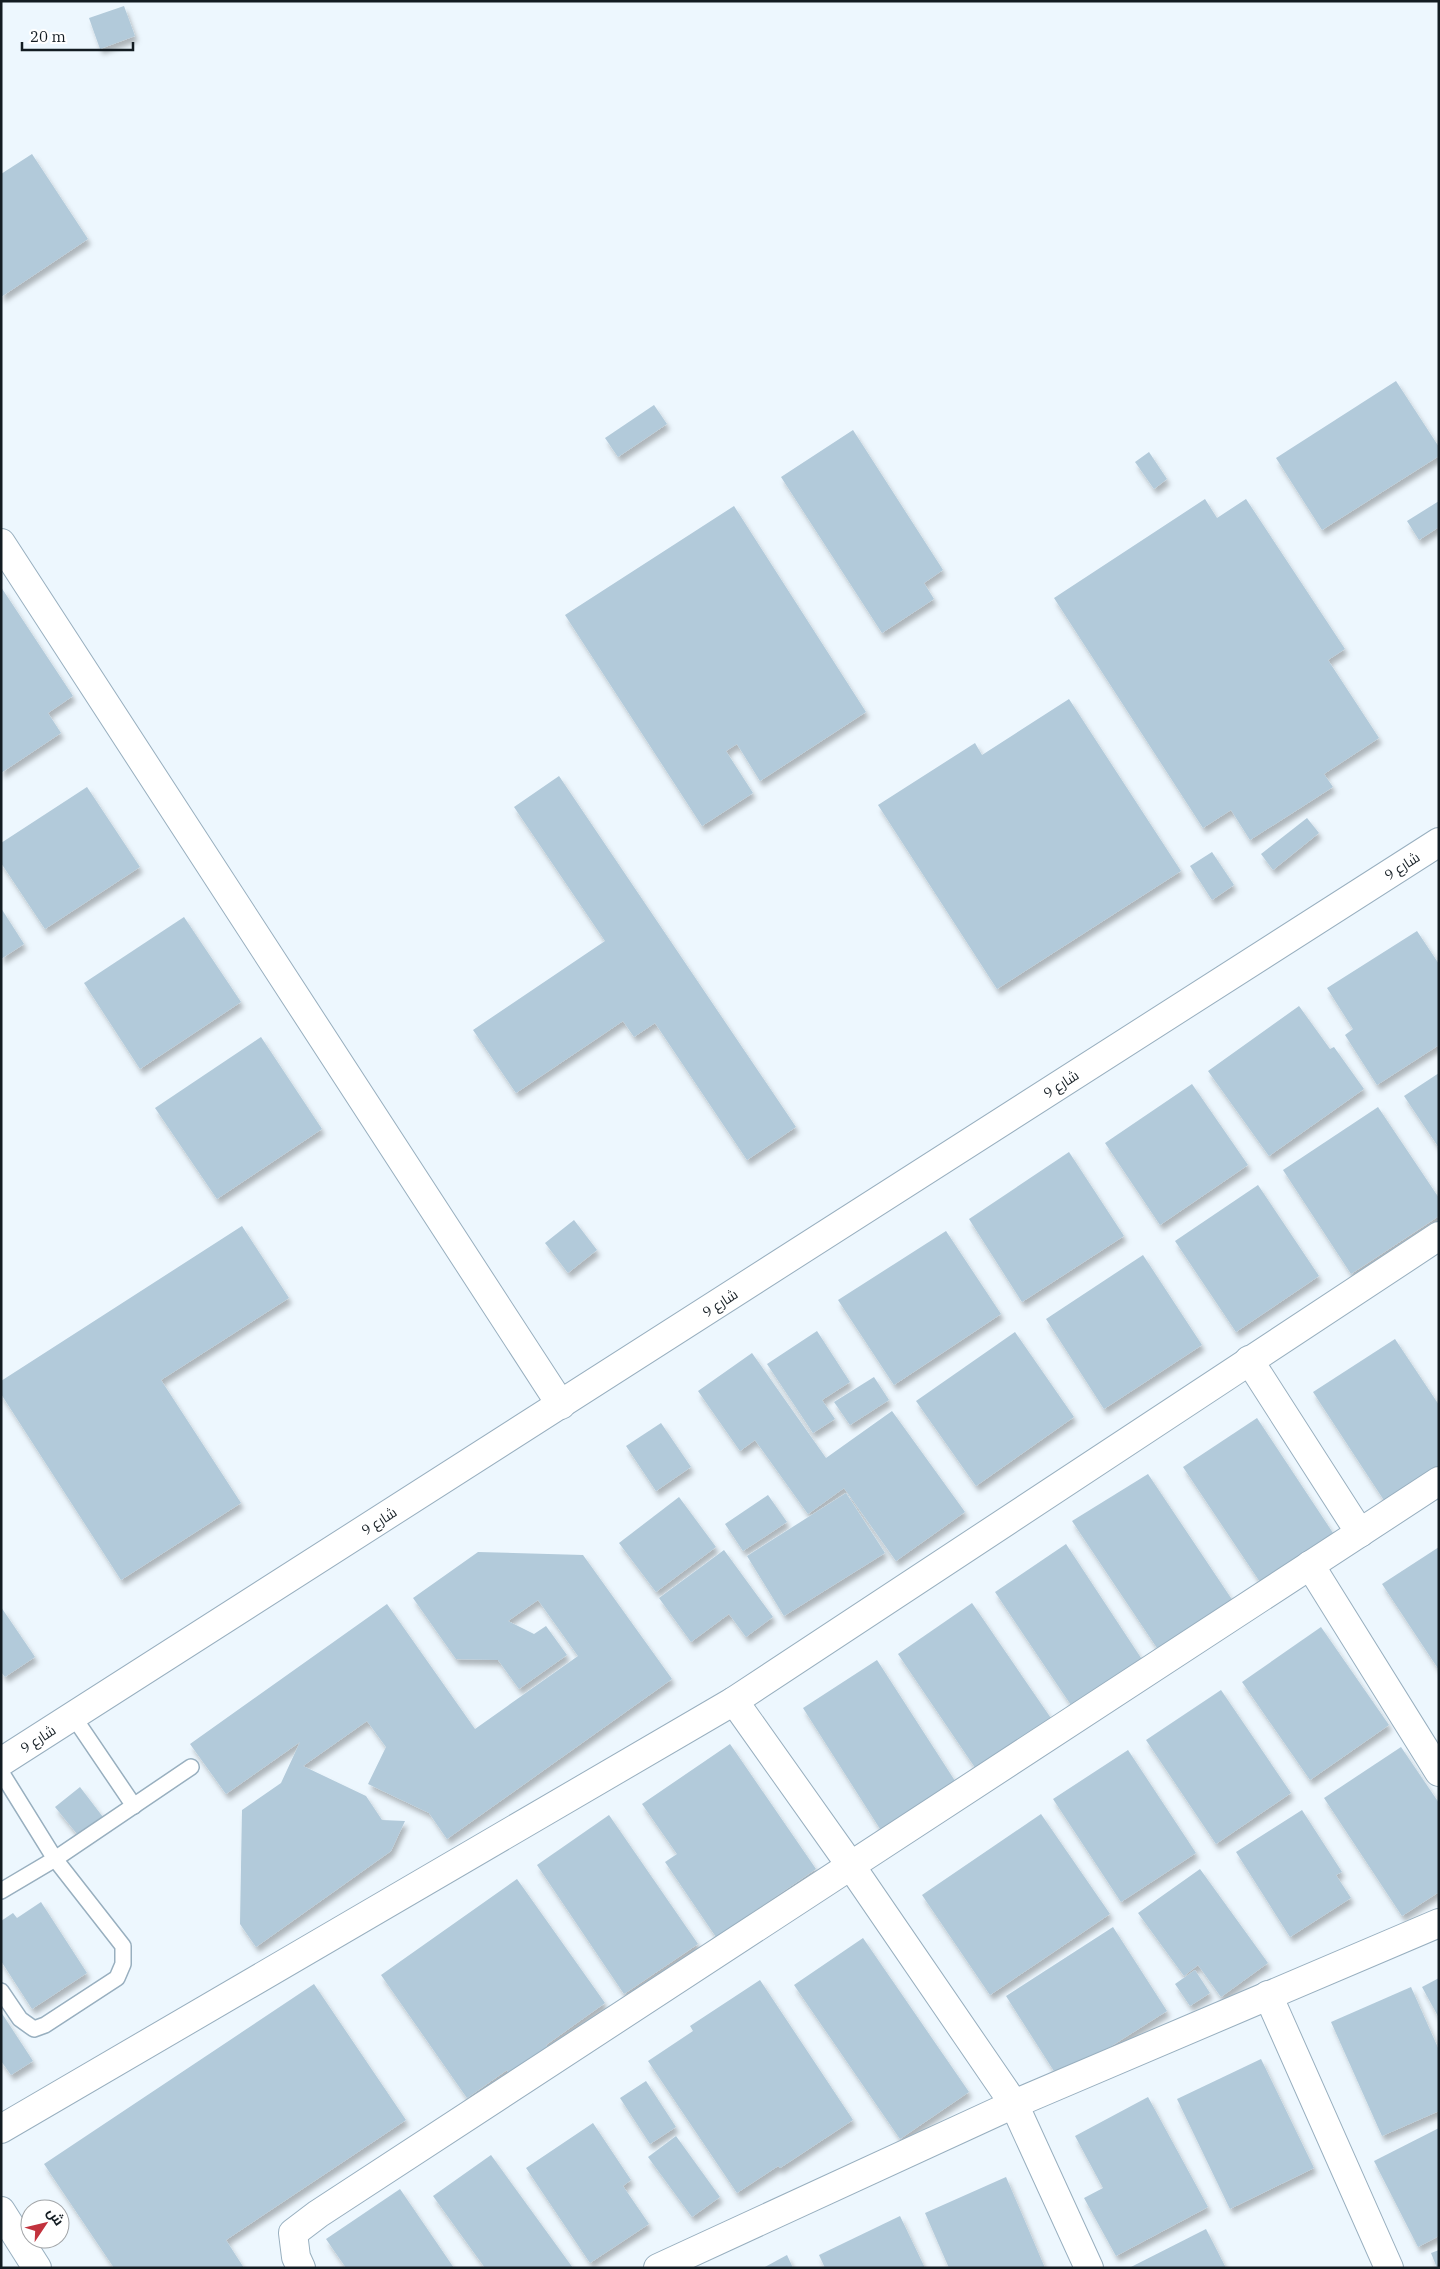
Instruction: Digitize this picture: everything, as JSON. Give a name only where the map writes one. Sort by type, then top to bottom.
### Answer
[{"type":"street","points":[[1,543],[561,1405]]},
{"type":"street","name":"شارع 9","points":[[1,1762],[1439,842]]},
{"type":"street","points":[[1,2129],[734,1701],[1439,1236]]},
{"type":"street","points":[[1249,1360],[1360,1533]]},
{"type":"street","points":[[301,2268],[296,2257],[293,2233],[318,2214],[1439,1481]]},
{"type":"street","points":[[1310,1565],[1439,1772]]},
{"type":"street","points":[[734,1701],[851,1866],[1014,2104],[1089,2268]]},
{"type":"street","points":[[658,2268],[1014,2104],[1439,1923]]},
{"type":"street","points":[[1268,1995],[1389,2268]]},
{"type":"street","points":[[1,2211],[37,2268]]},
{"type":"lane","points":[[73,1716],[134,1806]]},
{"type":"lane","points":[[1,1891],[55,1859],[191,1766]]},
{"type":"lane","points":[[1,1772],[55,1859],[123,1946],[123,1964],[117,1978],[45,2026],[34,2029],[20,2020],[1,1991]]},
{"type":"building","points":[[124,6],[135,36],[100,49],[89,18]]},
{"type":"building","points":[[32,154],[88,239],[1,297],[1,174]]},
{"type":"building","points":[[1396,381],[1439,447],[1439,456],[1322,530],[1276,458]]},
{"type":"building","points":[[654,405],[667,424],[618,457],[605,438]]},
{"type":"building","points":[[853,430],[943,570],[924,583],[934,599],[882,633],[781,477]]},
{"type":"building","points":[[1149,452],[1167,479],[1154,489],[1135,462]]},
{"type":"building","points":[[1205,499],[1217,518],[1246,499],[1345,649],[1328,660],[1379,738],[1324,774],[1333,787],[1250,840],[1231,810],[1203,828],[1054,598]]},
{"type":"building","points":[[1439,501],[1439,527],[1419,540],[1407,521]]},
{"type":"building","points":[[734,506],[866,712],[760,781],[737,744],[726,751],[753,793],[702,826],[565,615]]},
{"type":"building","points":[[1,587],[73,696],[48,713],[61,733],[1,773]]},
{"type":"building","points":[[1069,699],[1181,871],[997,989],[878,805],[975,743],[982,755]]},
{"type":"building","points":[[559,776],[796,1127],[747,1160],[655,1023],[634,1037],[623,1021],[516,1093],[473,1030],[605,941],[514,807]]},
{"type":"building","points":[[87,787],[140,867],[45,929],[1,863],[1,843]]},
{"type":"building","points":[[1307,818],[1319,833],[1273,870],[1261,854]]},
{"type":"building","points":[[1212,852],[1234,885],[1212,900],[1190,866]]},
{"type":"building","points":[[1,908],[24,944],[1,959]]},
{"type":"building","points":[[184,917],[241,1002],[140,1069],[84,983]]},
{"type":"building","points":[[1417,931],[1439,964],[1439,1045],[1377,1085],[1345,1035],[1353,1029],[1327,988]]},
{"type":"building","points":[[1299,1006],[1330,1049],[1334,1047],[1364,1089],[1269,1156],[1208,1071]]},
{"type":"building","points":[[261,1037],[322,1129],[217,1199],[155,1108]]},
{"type":"building","points":[[1439,1073],[1439,1148],[1404,1096]]},
{"type":"building","points":[[1192,1084],[1248,1165],[1160,1225],[1105,1143]]},
{"type":"building","points":[[1378,1107],[1439,1198],[1439,1216],[1351,1274],[1283,1170]]},
{"type":"building","points":[[1069,1152],[1124,1236],[1022,1302],[969,1219]]},
{"type":"building","points":[[1258,1185],[1319,1276],[1236,1332],[1175,1241]]},
{"type":"building","points":[[574,1220],[597,1250],[568,1273],[545,1243]]},
{"type":"building","points":[[242,1226],[289,1298],[161,1380],[241,1503],[121,1580],[1,1394],[1,1381]]},
{"type":"building","points":[[946,1231],[1001,1314],[894,1385],[838,1300]]},
{"type":"building","points":[[1143,1255],[1202,1345],[1104,1409],[1046,1319]]},
{"type":"building","points":[[817,1331],[850,1382],[822,1400],[835,1419],[813,1433],[767,1364]]},
{"type":"building","points":[[1015,1332],[1074,1417],[976,1486],[916,1401]]},
{"type":"building","points":[[1395,1339],[1439,1405],[1439,1475],[1389,1508],[1313,1392]]},
{"type":"building","points":[[752,1353],[826,1458],[892,1411],[965,1512],[896,1561],[844,1488],[808,1514],[755,1440],[740,1451],[698,1391]]},
{"type":"building","points":[[874,1377],[889,1400],[850,1425],[834,1402]]},
{"type":"building","points":[[1257,1418],[1337,1539],[1264,1588],[1183,1467]]},
{"type":"building","points":[[661,1423],[691,1467],[656,1491],[626,1446]]},
{"type":"building","points":[[1148,1474],[1235,1604],[1161,1654],[1072,1521]]},
{"type":"building","points":[[846,1493],[885,1553],[784,1616],[747,1556]]},
{"type":"building","points":[[768,1495],[787,1522],[743,1551],[725,1524]]},
{"type":"building","points":[[679,1497],[716,1547],[656,1592],[619,1543]]},
{"type":"building","points":[[1066,1544],[1145,1664],[1075,1711],[995,1592]]},
{"type":"building","points":[[1439,1547],[1439,1670],[1382,1584]]},
{"type":"building","points":[[724,1550],[773,1617],[746,1637],[729,1614],[691,1642],[659,1598]]},
{"type":"building","points":[[478,1552],[583,1555],[672,1679],[447,1839],[429,1813],[368,1784],[386,1747],[367,1721],[303,1766],[366,1796],[382,1820],[405,1821],[391,1851],[256,1947],[240,1924],[242,1810],[281,1783],[300,1742],[226,1794],[190,1744],[387,1604],[475,1729],[578,1656],[538,1600],[508,1621],[534,1634],[546,1626],[567,1655],[519,1689],[498,1660],[456,1659],[413,1598]]},
{"type":"building","points":[[972,1603],[1055,1724],[980,1775],[898,1654]]},
{"type":"building","points":[[1,1607],[35,1657],[5,1677],[1,1672]]},
{"type":"building","points":[[1321,1627],[1389,1725],[1310,1780],[1242,1682]]},
{"type":"building","points":[[877,1660],[957,1784],[882,1832],[803,1708]]},
{"type":"building","points":[[1221,1690],[1291,1793],[1216,1844],[1146,1740]]},
{"type":"building","points":[[730,1744],[816,1869],[716,1937],[665,1862],[677,1854],[642,1804]]},
{"type":"building","points":[[1401,1747],[1439,1803],[1439,1892],[1402,1916],[1324,1798]]},
{"type":"building","points":[[1128,1750],[1196,1853],[1121,1902],[1053,1799]]},
{"type":"building","points":[[80,1787],[106,1821],[82,1840],[55,1807]]},
{"type":"building","points":[[1302,1810],[1342,1872],[1336,1875],[1351,1898],[1290,1937],[1236,1852]]},
{"type":"building","points":[[1041,1814],[1110,1914],[990,1995],[922,1895]]},
{"type":"building","points":[[609,1815],[698,1944],[624,1994],[537,1865]]},
{"type":"building","points":[[1200,1869],[1268,1963],[1221,1997],[1198,1965],[1184,1976],[1138,1913]]},
{"type":"building","points":[[517,1879],[605,2003],[546,2045],[553,2055],[515,2082],[507,2070],[467,2098],[381,1975]]},
{"type":"building","points":[[41,1902],[87,1973],[32,2009],[1,1961],[1,1921],[13,1913],[17,1918]]},
{"type":"building","points":[[1113,1927],[1167,2011],[1059,2079],[1006,1996]]},
{"type":"building","points":[[863,1938],[969,2092],[900,2139],[794,1985]]},
{"type":"building","points":[[1195,1970],[1210,1993],[1190,2006],[1175,1984]]},
{"type":"building","points":[[1439,1978],[1439,2018],[1422,1987]]},
{"type":"building","points":[[760,1980],[853,2120],[780,2168],[778,2166],[737,2193],[648,2061],[693,2031],[690,2026]]},
{"type":"building","points":[[314,1984],[406,2120],[226,2240],[244,2268],[114,2268],[70,2203],[70,2199],[68,2199],[44,2164]]},
{"type":"building","points":[[1411,1987],[1439,2050],[1439,2111],[1382,2136],[1331,2022]]},
{"type":"building","points":[[1,2012],[33,2061],[11,2075],[1,2061]]},
{"type":"building","points":[[1261,2059],[1314,2168],[1230,2209],[1177,2099]]},
{"type":"building","points":[[646,2081],[676,2127],[650,2144],[620,2098]]},
{"type":"building","points":[[1148,2097],[1208,2207],[1116,2256],[1084,2198],[1103,2188],[1075,2136]]},
{"type":"building","points":[[593,2123],[631,2180],[623,2186],[649,2224],[590,2263],[526,2168]]},
{"type":"building","points":[[1439,2128],[1439,2236],[1418,2247],[1374,2161]]},
{"type":"building","points":[[676,2136],[720,2197],[692,2217],[648,2157]]},
{"type":"building","points":[[491,2155],[573,2268],[485,2268],[433,2196]]},
{"type":"building","points":[[1006,2177],[1045,2268],[949,2268],[925,2213]]},
{"type":"building","points":[[400,2189],[454,2268],[346,2268],[326,2239]]},
{"type":"building","points":[[900,2216],[925,2268],[825,2268],[819,2255]]},
{"type":"building","points":[[1206,2229],[1226,2268],[1129,2268]]},
{"type":"building","points":[[1439,2250],[1439,2268],[1437,2268],[1431,2253]]},
{"type":"building","points":[[787,2255],[793,2268],[763,2268]]}]
